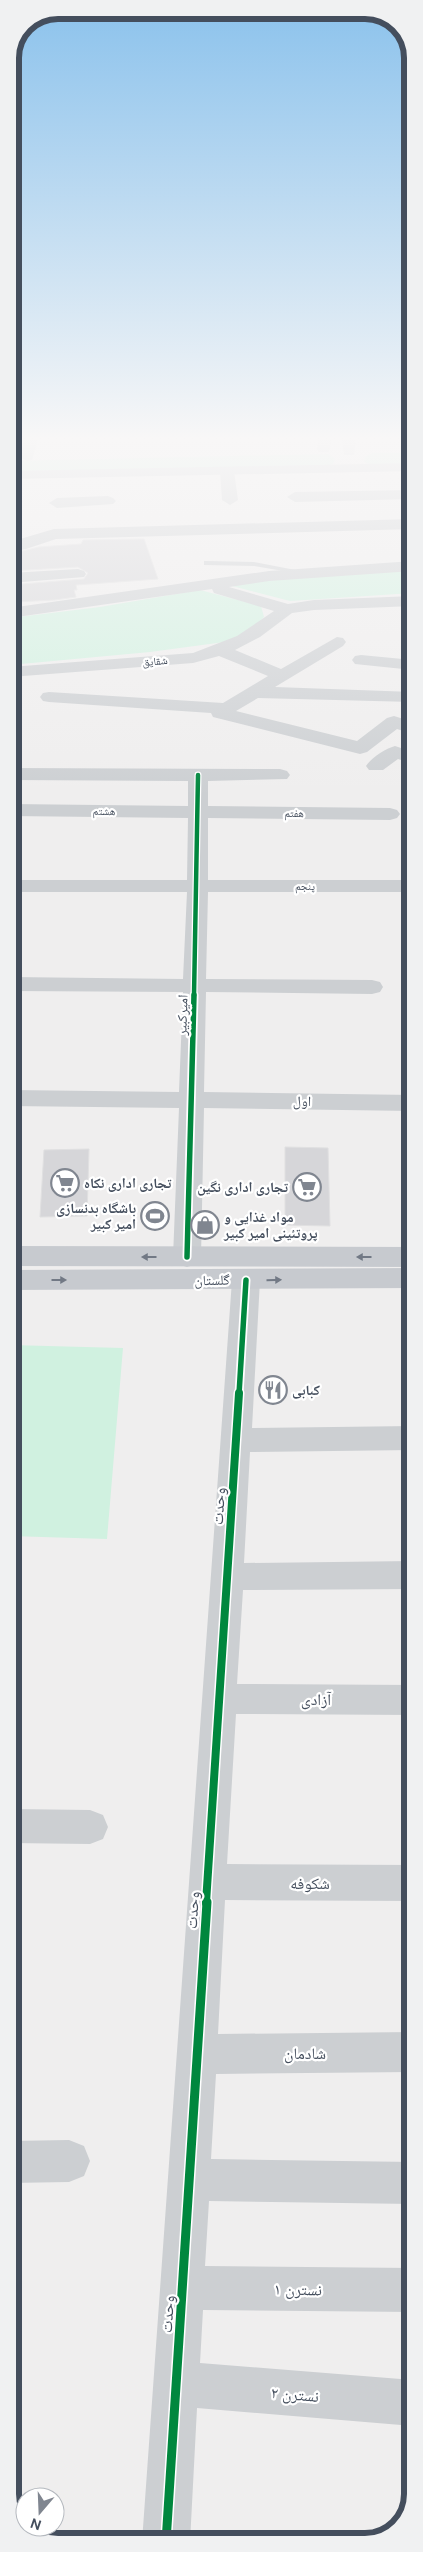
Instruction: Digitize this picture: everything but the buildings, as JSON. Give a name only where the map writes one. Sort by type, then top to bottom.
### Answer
[{"type":"main road","name":"گلستان","points":[[19,1256],[404,1257]]},
{"type":"main road","name":"گلستان","points":[[19,1280],[404,1278]]},
{"type":"street","points":[[76,558],[84,603]]},
{"type":"street","points":[[19,612],[269,576],[404,567]]},
{"type":"street","points":[[19,577],[78,574]]},
{"type":"street","points":[[208,586],[248,595],[287,609],[314,605],[404,601]]},
{"type":"street","name":"شقایق","points":[[19,671],[194,658],[221,651],[248,639],[287,609]]},
{"type":"street","points":[[337,642],[220,713],[360,748],[394,722],[404,725]]},
{"type":"street","points":[[221,651],[280,676]]},
{"type":"street","points":[[361,660],[404,664]]},
{"type":"street","points":[[253,692],[404,697]]},
{"type":"street","points":[[49,697],[227,709]]},
{"type":"street","points":[[319,756],[333,741]]},
{"type":"street","points":[[376,766],[395,752],[404,755]]},
{"type":"street","points":[[19,774],[280,775]]},
{"type":"street","name":"امیرکبیر","points":[[188,1257],[198,886],[198,775]]},
{"type":"street","name":"هشتم","points":[[19,810],[198,812]]},
{"type":"street","name":"هفتم","points":[[198,812],[390,814]]},
{"type":"street","name":"پنجم","points":[[19,886],[404,886]]},
{"type":"street","points":[[19,984],[372,987]]},
{"type":"street","name":"اول","points":[[19,1098],[404,1102]]},
{"type":"street","name":"وحدت","points":[[167,2533],[246,1280]]},
{"type":"street","points":[[235,1440],[404,1438]]},
{"type":"street","points":[[227,1577],[404,1575]]},
{"type":"street","name":"آزادی","points":[[219,1699],[404,1700]]},
{"type":"street","points":[[19,1826],[90,1827]]},
{"type":"street","name":"شکوفه","points":[[208,1882],[404,1883]]},
{"type":"street","name":"شادمان","points":[[197,2054],[404,2052]]},
{"type":"street","points":[[19,2162],[69,2161]]},
{"type":"street","points":[[189,2180],[404,2183]]},
{"type":"street","name":"نسترن ۱","points":[[182,2288],[404,2290]]},
{"type":"street","name":"نسترن ۲","points":[[176,2384],[404,2402]]},
{"type":"lane","points":[[207,563],[262,564],[307,573]]},
{"type":"green space","points":[[404,570],[404,594],[290,601],[232,586],[250,582]]},
{"type":"green space","points":[[200,590],[261,606],[264,617],[251,630],[232,641],[150,652],[19,664],[19,617],[100,607]]},
{"type":"green space","points":[[19,1345],[123,1348],[107,1539],[19,1536]]},
{"type":"cycle path","points":[[187,1257],[198,867],[198,775]]},
{"type":"cycle path","points":[[167,2533],[246,1280]]},
{"type":"place","name":"تجاری اداری نکاه","points":[[65,1183]]},
{"type":"place","name":"تجاری اداری نگین","points":[[307,1187]]},
{"type":"place","name":"باشگاه بدنسازی امیر کبیر","points":[[155,1216]]},
{"type":"place","name":"مواد غذایی و پروتئینی امیر کبیر","points":[[205,1225]]},
{"type":"place","name":"کبابی","points":[[273,1390]]}]
